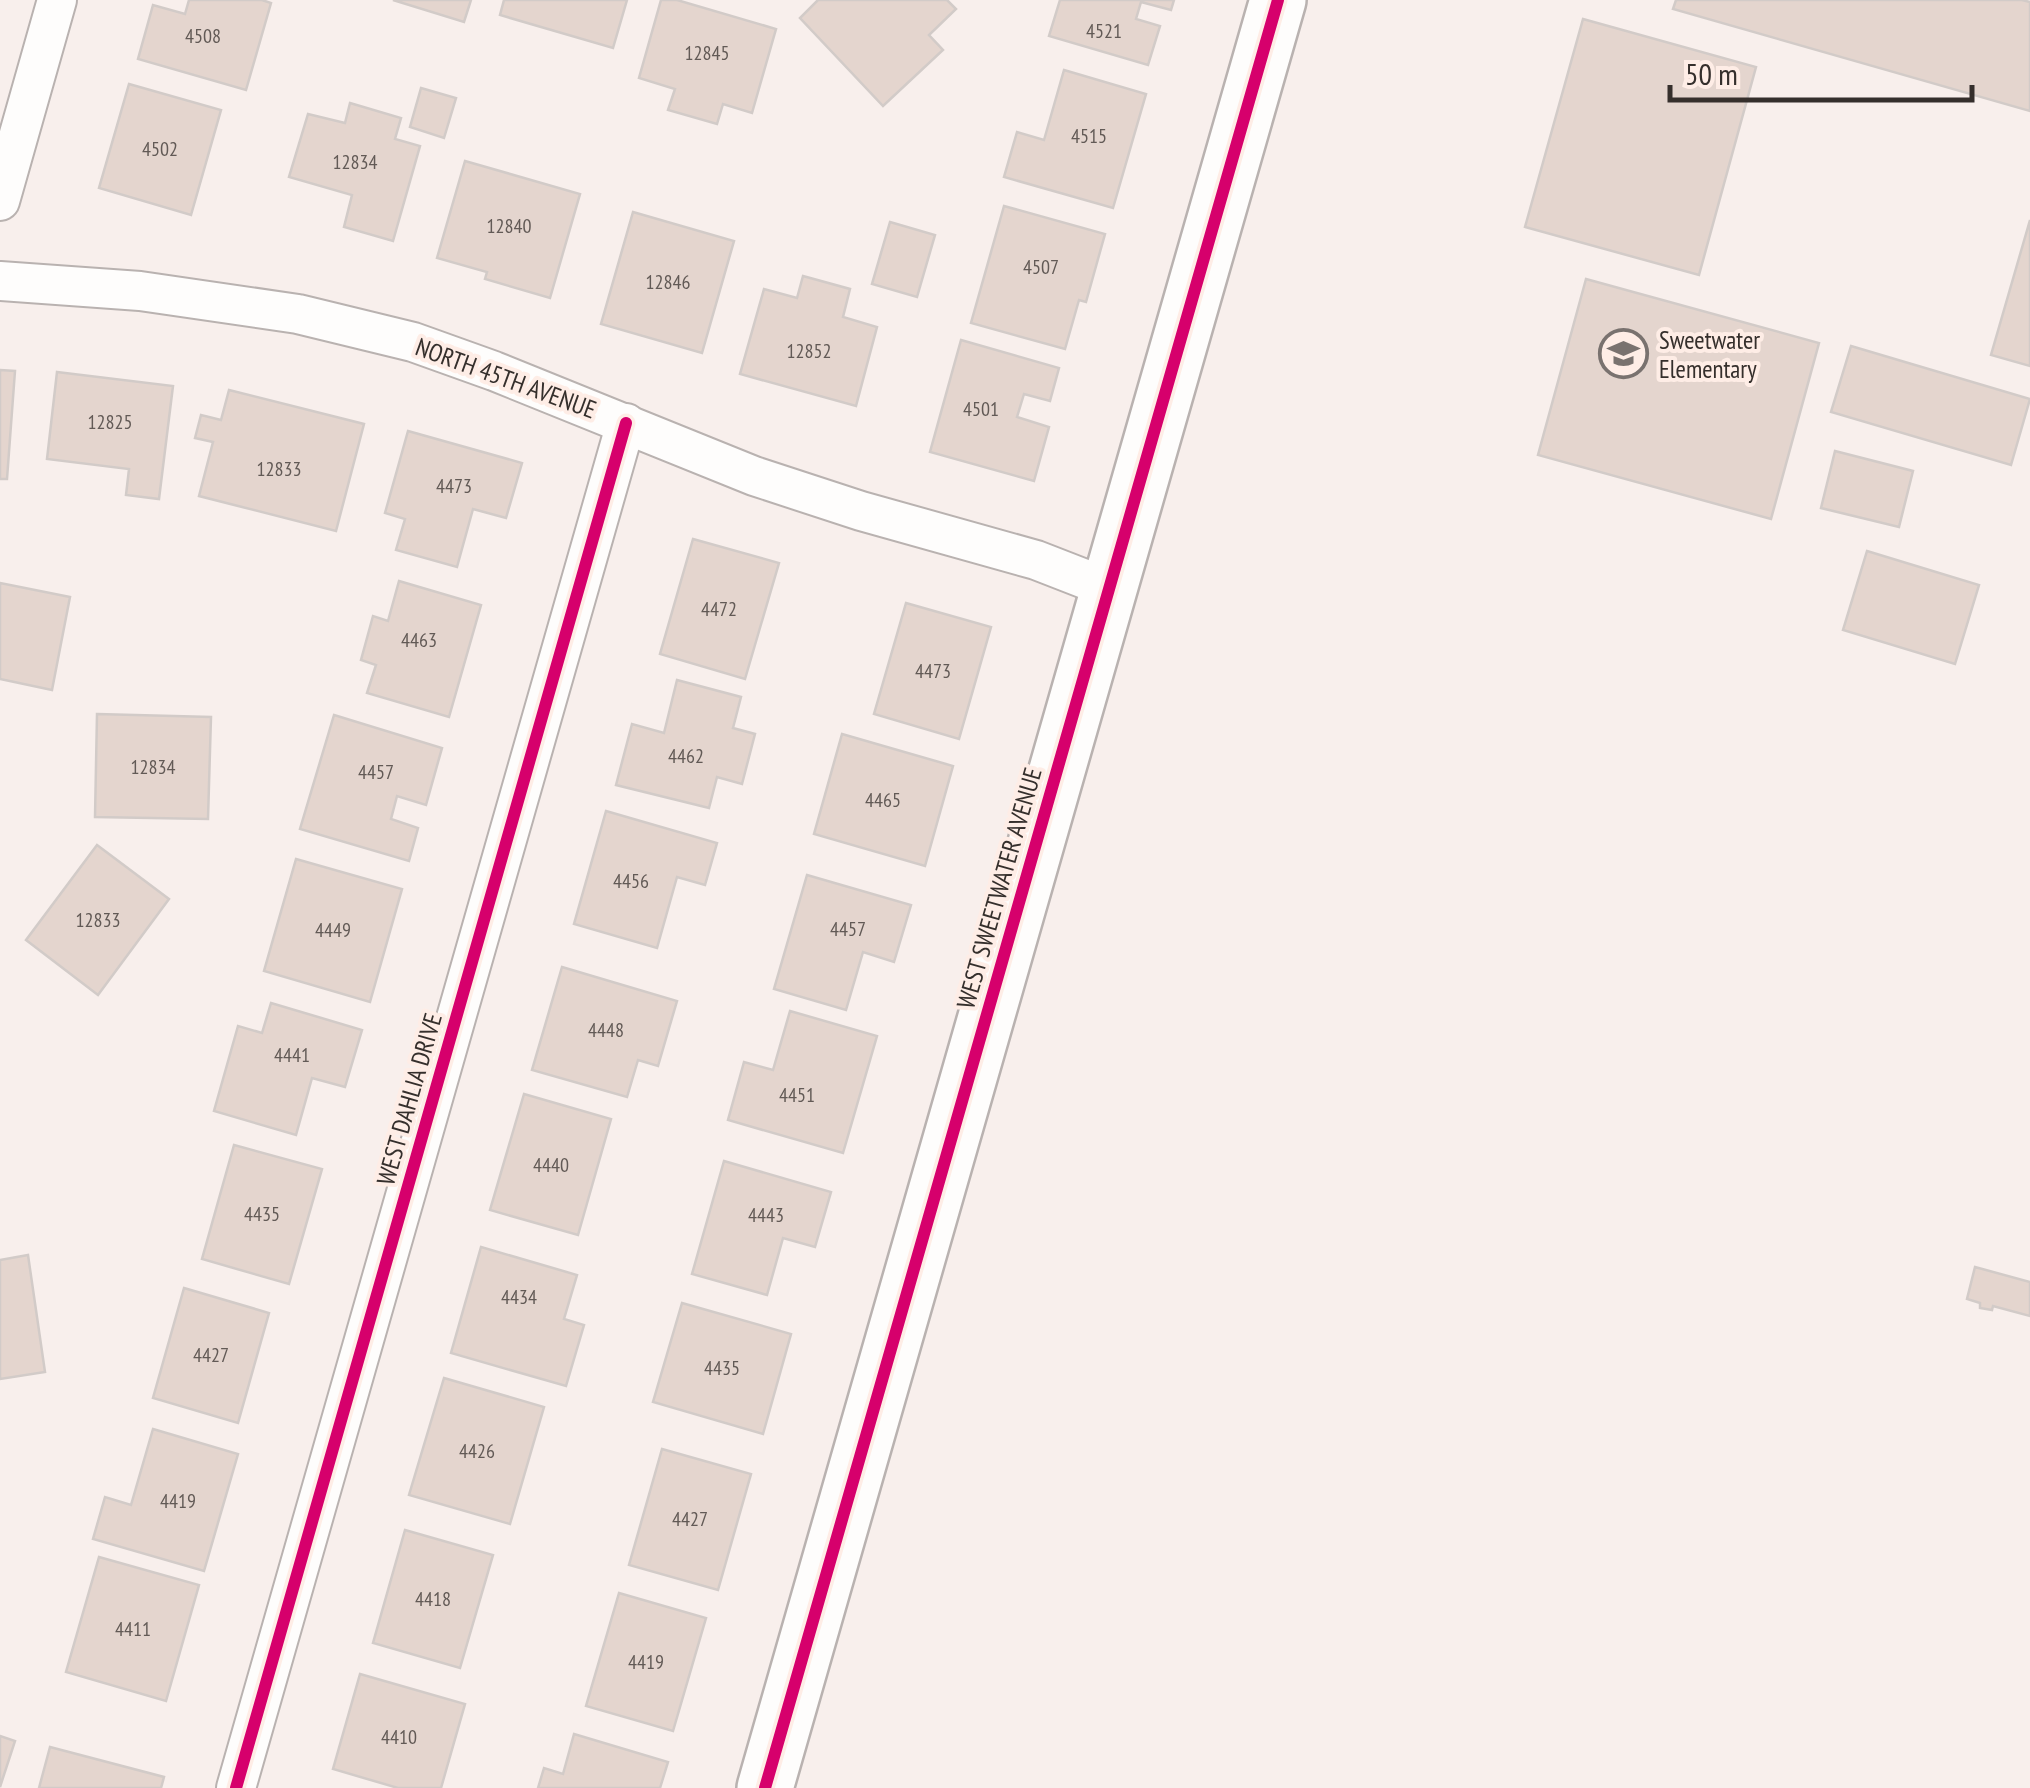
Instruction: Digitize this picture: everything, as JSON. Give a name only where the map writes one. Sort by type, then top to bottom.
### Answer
[{"type":"street","points":[[0,201],[57,0]]},
{"type":"street","name":"WEST SWEETWATER AVENUE","points":[[765,1788],[1278,0]]},
{"type":"street","name":"NORTH 45TH AVENUE","points":[[0,282],[140,291],[298,314],[413,342],[626,422],[754,476],[860,511],[1036,560],[1108,588]]},
{"type":"street","name":"WEST DAHLIA DRIVE","points":[[236,1788],[626,422]]},
{"type":"building","points":[[189,0],[271,3],[246,90],[138,59],[153,5],[185,14]]},
{"type":"building","points":[[393,0],[471,0],[464,22]]},
{"type":"building","points":[[504,0],[627,0],[613,48],[500,15]]},
{"type":"building","points":[[661,0],[677,0],[776,29],[752,113],[723,104],[717,124],[668,110],[675,89],[639,78]]},
{"type":"building","points":[[818,0],[947,0],[956,9],[929,35],[943,50],[883,106],[800,18]]},
{"type":"building","points":[[1060,0],[1174,0],[1171,10],[1141,2],[1136,19],[1160,26],[1148,65],[1049,36]]},
{"type":"building","points":[[1676,0],[2030,2],[2030,111],[1673,9]]},
{"type":"building","points":[[1583,19],[1756,67],[1699,275],[1525,227]]},
{"type":"building","points":[[1064,70],[1146,94],[1113,208],[1004,177],[1017,132],[1044,140]]},
{"type":"building","points":[[129,84],[221,110],[191,215],[99,188]]},
{"type":"building","points":[[421,88],[456,98],[444,138],[410,127]]},
{"type":"building","points":[[350,103],[401,118],[395,139],[420,146],[393,241],[344,227],[352,195],[289,177],[308,114],[345,123]]},
{"type":"building","points":[[465,161],[580,194],[550,298],[485,279],[487,272],[437,258]]},
{"type":"building","points":[[1004,206],[1105,234],[1086,302],[1079,300],[1065,349],[971,323]]},
{"type":"building","points":[[633,212],[734,241],[702,353],[601,324]]},
{"type":"building","points":[[2030,220],[2030,366],[1991,355]]},
{"type":"building","points":[[890,222],[935,235],[917,297],[872,284]]},
{"type":"building","points":[[803,276],[850,289],[843,317],[877,327],[856,406],[740,374],[764,289],[797,298]]},
{"type":"building","points":[[1586,279],[1819,343],[1771,519],[1538,455]]},
{"type":"building","points":[[961,340],[1059,368],[1050,401],[1024,394],[1017,417],[1049,427],[1034,481],[930,452]]},
{"type":"building","points":[[1851,346],[2030,399],[2011,465],[1831,412]]},
{"type":"building","points":[[0,370],[15,371],[7,479],[0,479]]},
{"type":"building","points":[[57,372],[173,386],[159,499],[126,495],[129,469],[47,459]]},
{"type":"building","points":[[229,390],[364,424],[336,531],[199,496],[213,442],[195,438],[201,415],[221,420]]},
{"type":"building","points":[[408,431],[522,463],[506,518],[473,509],[457,567],[396,550],[405,519],[385,513]]},
{"type":"building","points":[[1835,451],[1913,471],[1899,527],[1821,508]]},
{"type":"building","points":[[693,539],[779,563],[745,679],[660,654]]},
{"type":"building","points":[[1867,551],[1979,585],[1955,664],[1843,630]]},
{"type":"building","points":[[399,581],[481,605],[449,717],[367,693],[376,665],[361,660],[373,616],[388,621]]},
{"type":"building","points":[[0,583],[70,597],[52,690],[0,679]]},
{"type":"building","points":[[906,603],[991,627],[959,739],[874,714]]},
{"type":"building","points":[[677,680],[741,697],[733,728],[755,734],[742,784],[717,777],[709,808],[616,785],[632,724],[664,733]]},
{"type":"building","points":[[97,714],[211,717],[208,819],[95,817]]},
{"type":"building","points":[[334,715],[442,748],[426,805],[397,796],[391,819],[418,828],[409,861],[300,829]]},
{"type":"building","points":[[842,734],[953,766],[925,866],[814,834]]},
{"type":"building","points":[[606,811],[717,843],[705,885],[677,877],[657,948],[574,924]]},
{"type":"building","points":[[97,845],[169,899],[98,995],[26,940]]},
{"type":"building","points":[[296,859],[402,889],[370,1002],[264,971]]},
{"type":"building","points":[[807,875],[911,905],[894,962],[863,952],[846,1010],[774,989]]},
{"type":"building","points":[[562,967],[677,1001],[658,1066],[638,1060],[627,1097],[532,1070]]},
{"type":"building","points":[[271,1003],[362,1030],[345,1087],[312,1078],[296,1135],[214,1111],[238,1026],[262,1033]]},
{"type":"building","points":[[790,1011],[877,1036],[843,1153],[728,1120],[744,1062],[773,1070]]},
{"type":"building","points":[[524,1094],[611,1119],[578,1235],[490,1210]]},
{"type":"building","points":[[234,1145],[322,1169],[289,1284],[202,1259]]},
{"type":"building","points":[[724,1161],[831,1192],[815,1247],[783,1238],[767,1295],[692,1274]]},
{"type":"building","points":[[481,1247],[577,1275],[564,1319],[584,1325],[566,1386],[451,1353]]},
{"type":"building","points":[[28,1255],[45,1372],[0,1379],[0,1260]]},
{"type":"building","points":[[1975,1267],[2030,1282],[2030,1316],[1993,1306],[1992,1310],[1980,1308],[1980,1303],[1967,1299]]},
{"type":"building","points":[[184,1288],[269,1313],[238,1423],[153,1398]]},
{"type":"building","points":[[682,1303],[791,1334],[763,1434],[653,1402]]},
{"type":"building","points":[[444,1378],[544,1407],[510,1524],[409,1495]]},
{"type":"building","points":[[153,1429],[238,1454],[204,1571],[93,1539],[105,1497],[131,1505]]},
{"type":"building","points":[[662,1449],[751,1474],[718,1590],[629,1565]]},
{"type":"building","points":[[405,1530],[493,1555],[460,1668],[373,1643]]},
{"type":"building","points":[[99,1557],[199,1585],[166,1701],[66,1672]]},
{"type":"building","points":[[619,1593],[706,1618],[673,1731],[586,1706]]},
{"type":"building","points":[[360,1674],[465,1704],[441,1788],[398,1788],[333,1769]]},
{"type":"building","points":[[574,1734],[668,1762],[660,1788],[538,1788],[544,1768],[563,1774]]},
{"type":"building","points":[[0,1736],[15,1741],[0,1787]]},
{"type":"building","points":[[50,1747],[164,1777],[161,1788],[39,1788]]},
{"type":"cycle path","points":[[765,1788],[1278,0]]},
{"type":"cycle path","points":[[236,1788],[626,423]]},
{"type":"place","name":"Sweetwater Elementary","points":[[1624,354]]}]
